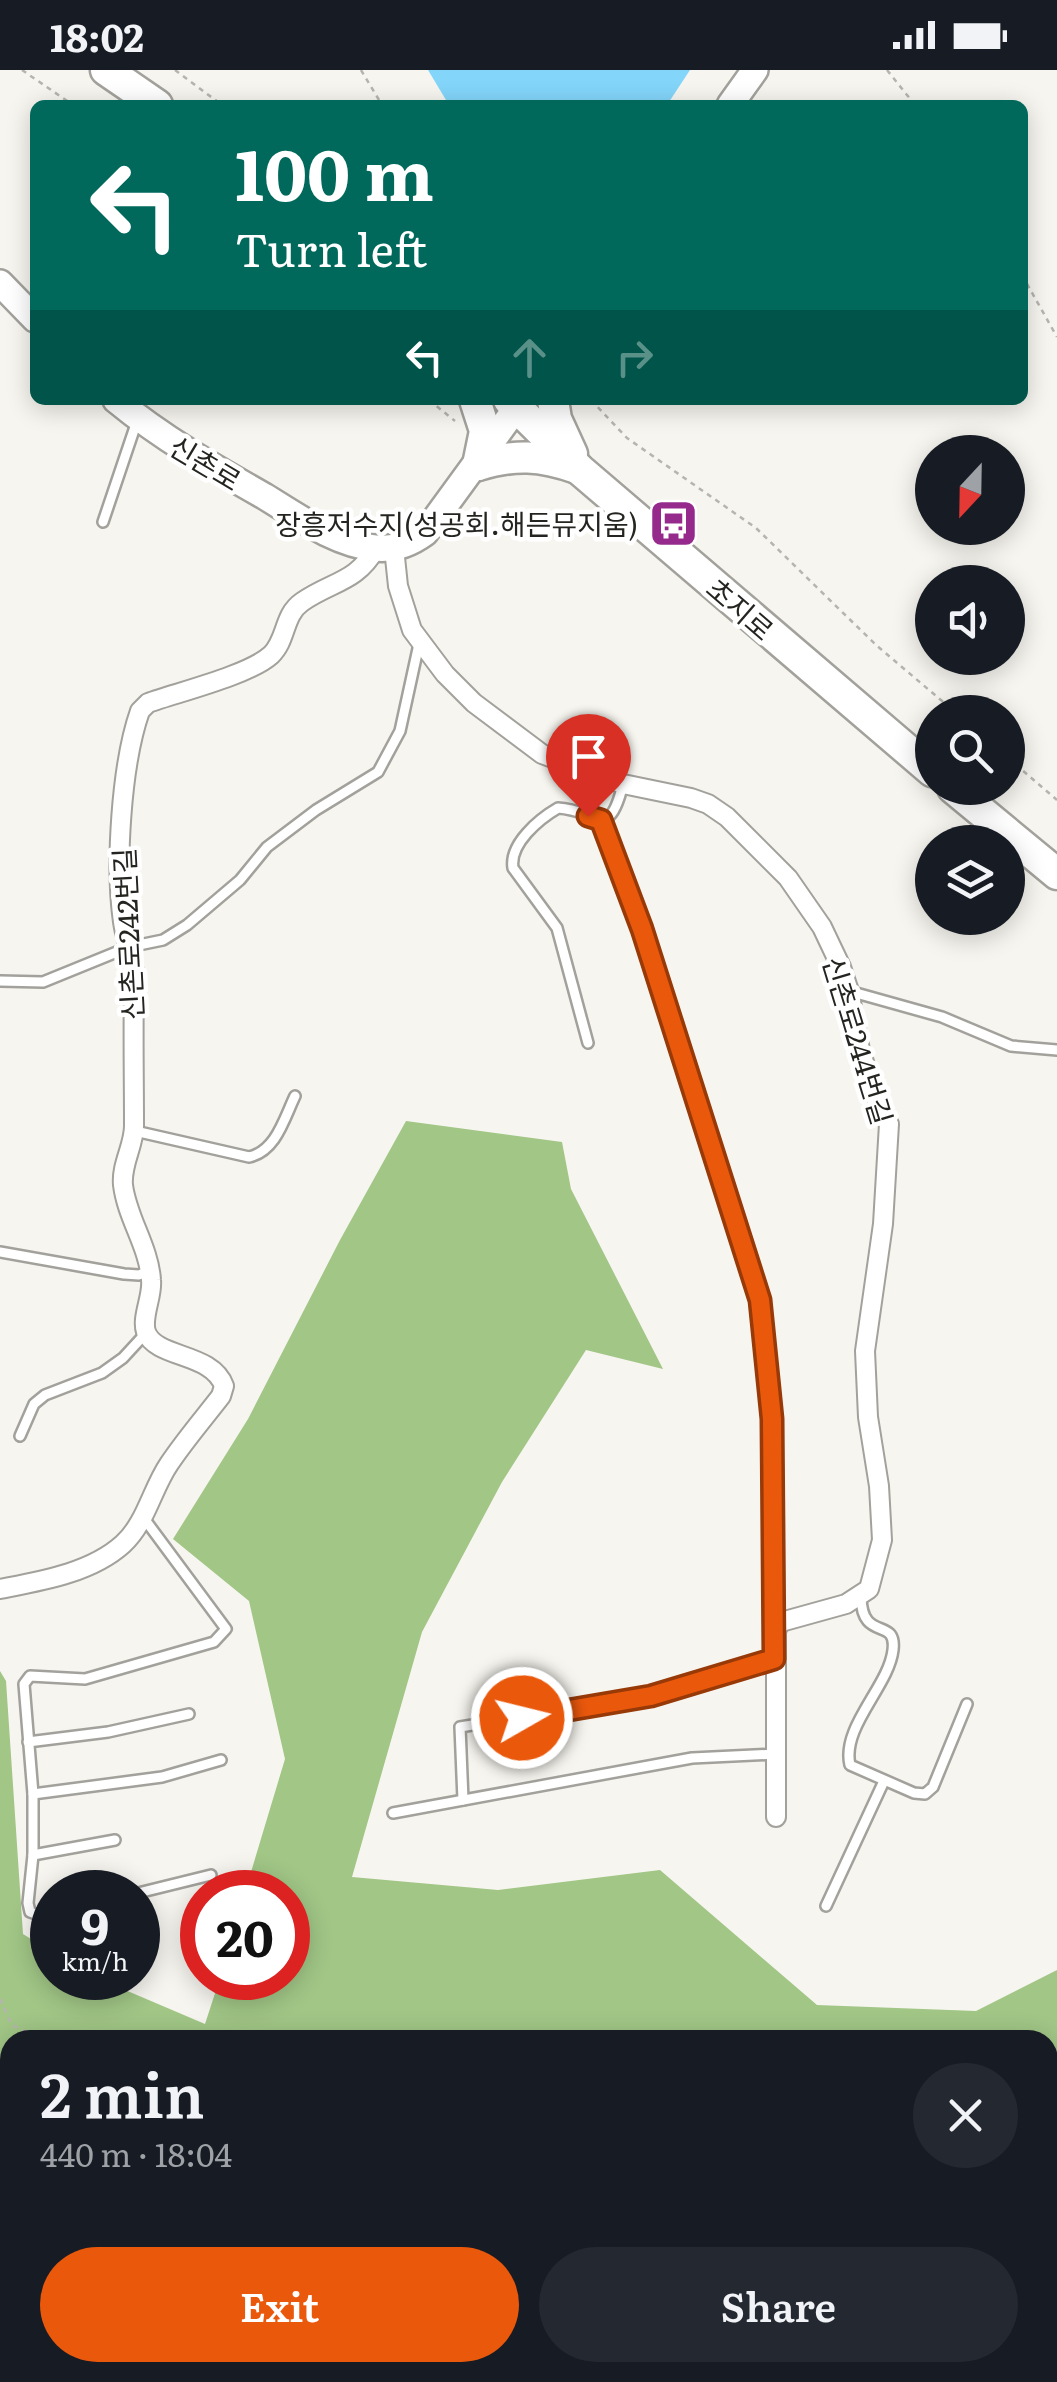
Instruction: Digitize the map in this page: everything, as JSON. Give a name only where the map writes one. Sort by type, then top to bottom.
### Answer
[{"type":"main road","points":[[106,70],[150,100]]},
{"type":"main road","points":[[477,405],[485,431],[478,465],[524,455],[580,470]]},
{"type":"main road","name":"초지로","points":[[519,405],[580,470],[915,756]]},
{"type":"main road","points":[[554,405],[561,431],[580,470]]},
{"type":"main road","points":[[974,805],[1057,874]]},
{"type":"street","points":[[734,100],[755,70]]},
{"type":"street","points":[[0,283],[30,314]]},
{"type":"street","name":"신촌로","points":[[122,405],[204,461],[334,536],[385,548]]},
{"type":"street","points":[[385,548],[412,542],[425,534],[478,465],[514,405]]},
{"type":"street","name":"신촌로244번길","points":[[385,548],[404,611],[419,641],[474,703],[527,745],[584,771],[708,804],[744,833],[788,878],[822,927],[850,990],[860,1050],[888,1124],[883,1224],[865,1351],[868,1418],[882,1540],[869,1589],[861,1594]]},
{"type":"street","name":"신촌로242번길","points":[[146,1334],[150,1270],[123,1187],[126,1154],[134,1131],[134,975],[123,923],[120,852],[126,786],[140,711],[148,703],[263,661],[280,643],[292,611],[301,602],[352,577],[385,548]]},
{"type":"street","points":[[0,1589],[50,1579],[106,1556],[123,1544],[143,1517],[168,1464],[221,1396],[224,1386],[214,1368],[154,1342],[146,1334]]},
{"type":"street","points":[[776,1816],[776,1630],[781,1622],[846,1604],[861,1594]]},
{"type":"lane","points":[[103,522],[138,418]]},
{"type":"lane","points":[[0,981],[43,982],[129,946],[162,940],[240,880],[267,847],[316,810],[378,772],[400,731],[419,641]]},
{"type":"lane","points":[[588,1043],[557,928],[512,868],[512,859],[516,847],[547,814],[558,808],[601,820],[611,817],[623,784]]},
{"type":"lane","points":[[601,820],[642,929],[760,1300],[772,1419],[776,1630]]},
{"type":"lane","points":[[850,990],[891,1005],[924,1011],[1011,1046],[1057,1050]]},
{"type":"lane","points":[[134,1131],[249,1157],[260,1155],[270,1146],[295,1096]]},
{"type":"lane","points":[[0,1252],[124,1274],[150,1270]]},
{"type":"lane","points":[[20,1436],[34,1404],[45,1395],[102,1373],[146,1334]]},
{"type":"lane","points":[[31,1870],[34,1794],[24,1684],[30,1676],[85,1678],[214,1642],[226,1629],[143,1517]]},
{"type":"lane","points":[[861,1594],[861,1615],[866,1622],[885,1629],[892,1638],[893,1649],[881,1684],[868,1700],[848,1755],[850,1764],[914,1794],[925,1794],[933,1787],[967,1704]]},
{"type":"lane","points":[[463,1800],[460,1726],[651,1696],[774,1659]]},
{"type":"lane","points":[[28,1742],[108,1732],[189,1714]]},
{"type":"lane","points":[[393,1813],[692,1758],[776,1754]]},
{"type":"lane","points":[[34,1794],[162,1777],[221,1760]]},
{"type":"lane","points":[[826,1906],[884,1781]]},
{"type":"lane","points":[[33,1854],[115,1840]]},
{"type":"lane","points":[[30,1883],[30,1912]]},
{"type":"path","points":[[22,70],[67,100]]},
{"type":"path","points":[[175,70],[215,100]]},
{"type":"path","points":[[361,70],[379,100]]},
{"type":"path","points":[[887,70],[911,100]]},
{"type":"path","points":[[1028,286],[1057,337]]},
{"type":"path","points":[[596,405],[627,438],[756,528],[876,645],[935,695]]},
{"type":"path","points":[[1025,773],[1057,800]]},
{"type":"path","points":[[0,1999],[12,2025],[23,2030]]},
{"type":"green space","points":[[406,1121],[562,1142],[571,1189],[663,1369],[586,1350],[502,1482],[422,1632],[352,1877],[498,1890],[660,1870],[817,2005],[976,2011],[1057,1970],[1057,2030],[0,2030],[0,1671],[6,1681],[23,1934],[30,1938],[30,2000],[149,2000],[205,2024],[213,2000],[310,2000],[310,1870],[252,1870],[285,1759],[249,1601],[173,1539],[248,1419]]},
{"type":"water","points":[[428,70],[690,70],[670,100],[446,100]]},
{"type":"place","name":"장흥저수지(성공회.해든뮤지움)","points":[[673,523]]},
{"type":"route","points":[[522,1718],[651,1696],[774,1659],[772,1419],[760,1300],[642,929],[601,820],[588,816]]}]
